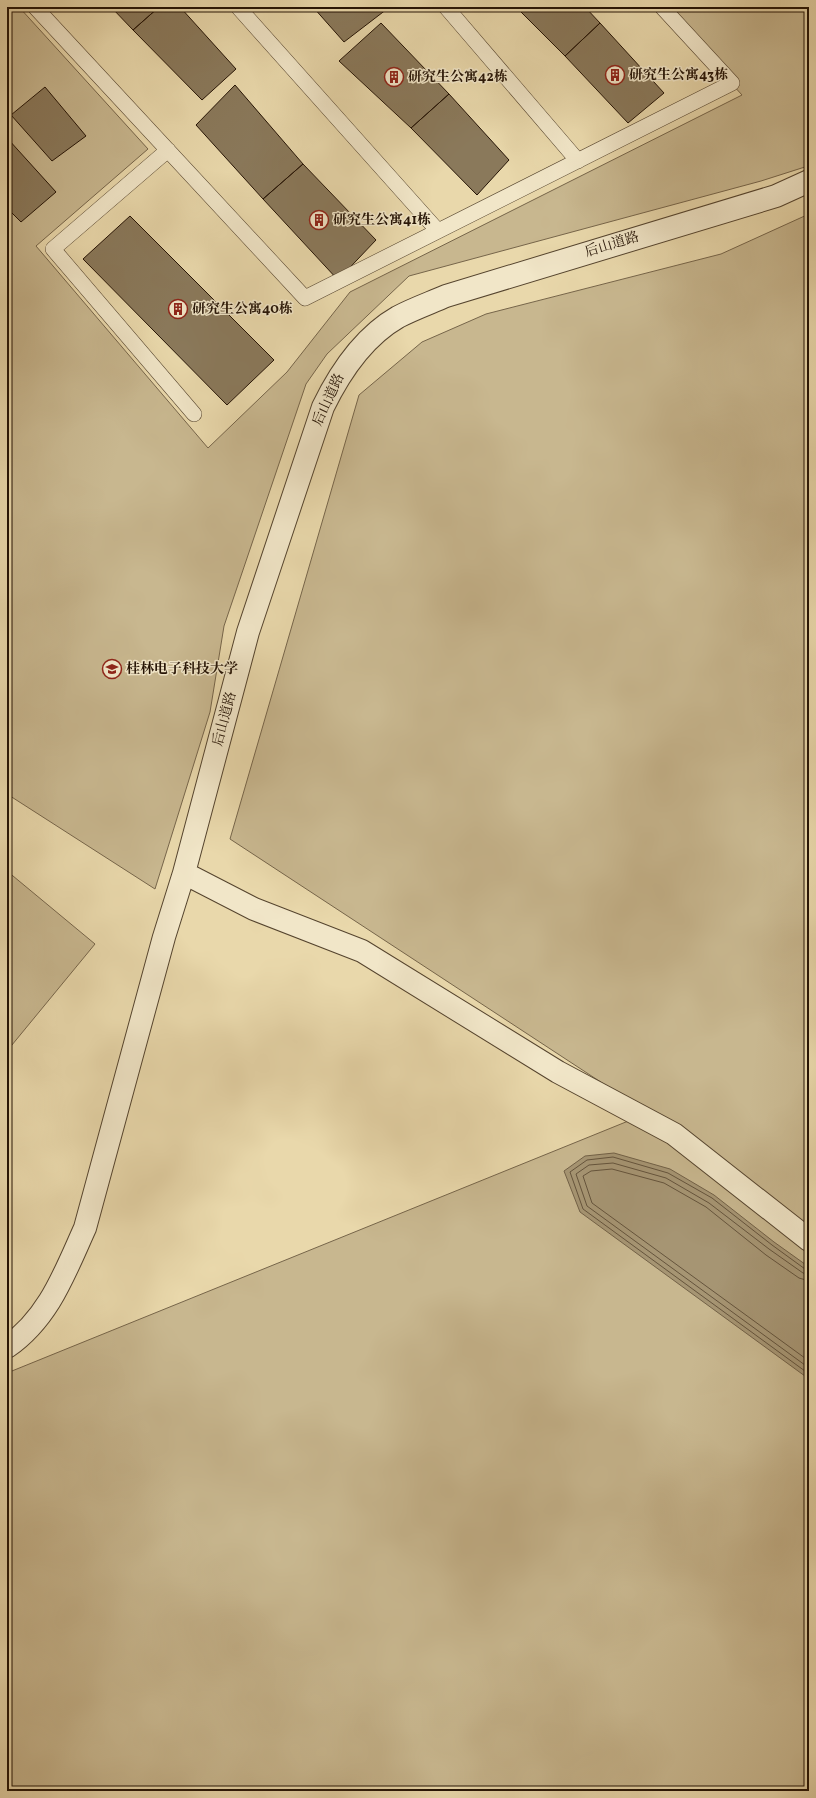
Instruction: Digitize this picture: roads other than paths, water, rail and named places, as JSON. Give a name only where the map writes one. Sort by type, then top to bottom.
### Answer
[{"type":"street","name":"后山道路","points":[[7,1347],[30,1328],[50,1303],[70,1264],[85,1228],[164,937],[184,873],[248,632],[323,407],[344,368],[366,343],[397,318],[446,296],[776,196],[809,181]]},
{"type":"street","points":[[184,873],[254,909],[362,950],[558,1072],[674,1134],[809,1240]]},
{"type":"lane","points":[[35,7],[304,298],[732,83],[662,7]]},
{"type":"lane","points":[[238,7],[438,231]]},
{"type":"lane","points":[[446,7],[578,160]]},
{"type":"lane","points":[[168,150],[53,249],[194,414]]},
{"type":"water","points":[[614,1153],[670,1169],[714,1195],[774,1242],[809,1267],[809,1379],[580,1212],[564,1171],[585,1156]]},
{"type":"place","name":"研究生公寓43栋","points":[[615,75]]},
{"type":"place","name":"研究生公寓42栋","points":[[394,77]]},
{"type":"place","name":"研究生公寓41栋","points":[[319,220]]},
{"type":"place","name":"研究生公寓40栋","points":[[178,309]]},
{"type":"place","name":"桂林电子科技大学","points":[[112,669]]}]
